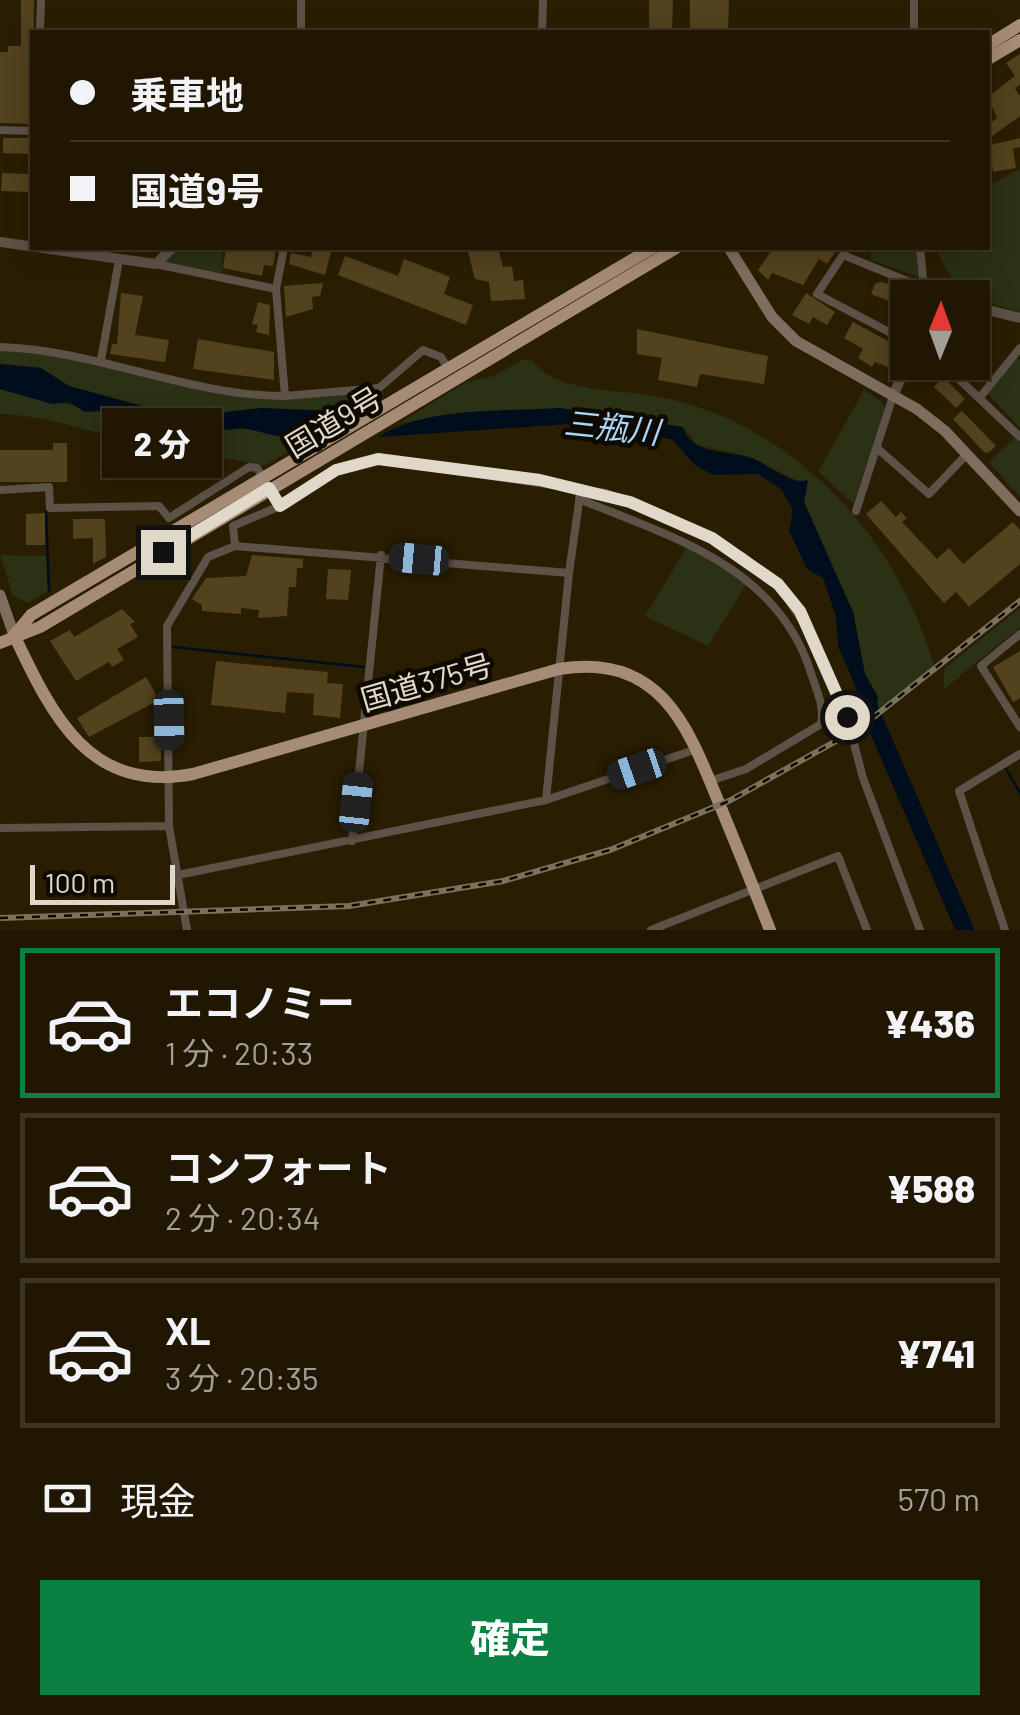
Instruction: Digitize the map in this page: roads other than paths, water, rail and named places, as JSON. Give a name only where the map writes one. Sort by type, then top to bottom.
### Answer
[{"type":"highway","points":[[990,43],[1020,25]]},
{"type":"highway","points":[[990,58],[1020,40]]},
{"type":"highway","name":"国道9号","points":[[0,643],[14,635],[30,615],[266,482],[326,454],[446,383],[513,330],[649,250]]},
{"type":"highway","name":"国道9号","points":[[266,482],[291,460],[447,368],[528,336],[673,250]]},
{"type":"highway","name":"国道375号","points":[[14,635],[38,686],[82,748],[132,776],[170,778],[560,670],[602,668],[624,672],[654,688],[684,721],[770,930]]},
{"type":"main road","points":[[730,250],[772,316],[796,341],[945,430],[1020,511]]},
{"type":"main road","points":[[0,595],[14,635]]},
{"type":"street","points":[[40,0],[40,30]]},
{"type":"street","points":[[300,30],[301,0]]},
{"type":"street","points":[[542,0],[542,30]]},
{"type":"street","points":[[914,0],[914,30]]},
{"type":"street","points":[[0,130],[30,131]]},
{"type":"street","points":[[0,242],[30,248]]},
{"type":"street","points":[[45,250],[156,264],[276,289]]},
{"type":"street","points":[[156,264],[170,250]]},
{"type":"street","points":[[284,250],[276,289],[285,396]]},
{"type":"street","points":[[920,250],[923,280]]},
{"type":"street","points":[[890,332],[818,294],[843,256],[904,280]]},
{"type":"street","points":[[101,360],[119,260]]},
{"type":"street","points":[[990,310],[1020,318]]},
{"type":"street","points":[[0,347],[101,360],[225,392],[285,396],[380,388],[423,350],[441,357],[447,368]]},
{"type":"street","points":[[980,396],[1020,348]]},
{"type":"street","points":[[856,511],[900,380]]},
{"type":"street","points":[[962,380],[1020,437]]},
{"type":"street","points":[[877,448],[930,494],[968,454]]},
{"type":"street","points":[[235,546],[233,526],[280,506],[336,470],[378,459],[581,488],[630,502],[712,538],[766,575],[796,605],[847,717],[863,778],[920,930]]},
{"type":"street","points":[[0,490],[50,488],[50,508],[159,506],[169,518],[249,468],[257,468],[280,506]]},
{"type":"street","points":[[546,800],[581,488]]},
{"type":"street","points":[[580,500],[690,545],[734,569],[767,595],[808,663],[824,714],[820,724],[746,768],[710,782]]},
{"type":"street","points":[[190,528],[208,557]]},
{"type":"street","points":[[186,930],[169,826],[167,626],[208,557],[235,546],[569,573]]},
{"type":"street","points":[[352,841],[382,555]]},
{"type":"street","points":[[1020,634],[981,666],[1017,714],[1020,727]]},
{"type":"street","points":[[178,875],[546,800],[698,748]]},
{"type":"street","points":[[1004,930],[959,790],[1020,754]]},
{"type":"street","points":[[0,828],[169,826]]},
{"type":"street","points":[[651,930],[838,856],[867,930]]},
{"type":"water","points":[[0,364],[41,368],[69,386],[182,417],[261,408],[354,412],[313,437],[277,436],[243,428],[183,435],[102,411],[85,412],[69,402],[52,404],[0,389]]},
{"type":"water","points":[[560,408],[683,427],[693,443],[702,447],[752,458],[787,478],[808,480],[804,502],[853,612],[865,674],[878,697],[875,714],[869,718],[838,646],[836,616],[823,578],[807,569],[789,530],[793,510],[781,489],[758,474],[713,475],[695,465],[673,440],[626,428],[618,431],[569,424],[378,437],[442,415]]},
{"type":"waterway","points":[[46,512],[49,590]]},
{"type":"waterway","points":[[173,647],[364,667]]},
{"type":"waterway","name":"三瓶川","points":[[864,696],[965,930]]},
{"type":"waterway","points":[[1006,769],[1020,793]]},
{"type":"railway","points":[[0,918],[349,906],[503,881],[610,850],[729,801],[861,727],[1020,601]]}]
